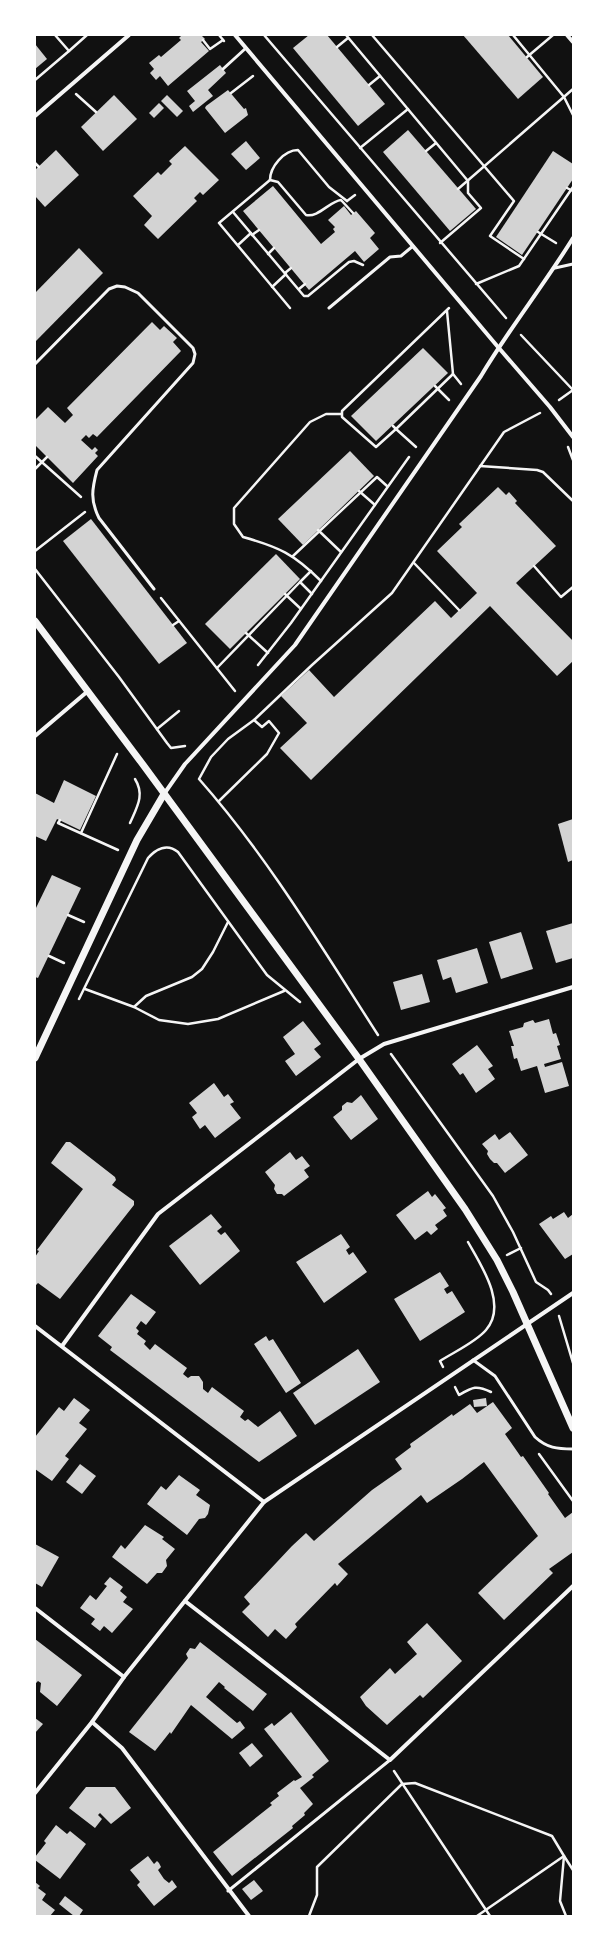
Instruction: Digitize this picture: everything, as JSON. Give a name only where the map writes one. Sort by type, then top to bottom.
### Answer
[{"type":"street","points":[[35,116],[129,35]]},
{"type":"street","points":[[235,35],[550,407],[573,437]]},
{"type":"street","points":[[567,35],[573,42]]},
{"type":"street","points":[[35,1058],[137,840],[164,794],[185,764],[295,645],[477,382],[498,347],[555,268],[573,238]]},
{"type":"street","points":[[35,620],[359,1059],[466,1209],[497,1260],[528,1323],[573,1428]]},
{"type":"street","points":[[35,736],[88,691]]},
{"type":"street","points":[[62,1346],[158,1214],[359,1059],[384,1044],[573,986]]},
{"type":"street","points":[[35,1793],[92,1722],[124,1677],[264,1502],[448,1376],[573,1293]]},
{"type":"street","points":[[35,1326],[264,1502]]},
{"type":"street","points":[[185,1601],[390,1760],[573,1586]]},
{"type":"street","points":[[35,1608],[124,1677]]},
{"type":"street","points":[[92,1722],[122,1748],[185,1830],[228,1891],[249,1916]]},
{"type":"lane","points":[[223,69],[246,48]]},
{"type":"lane","points":[[329,308],[390,257],[401,256],[413,246]]},
{"type":"lane","points":[[555,268],[573,264]]},
{"type":"lane","points":[[35,364],[108,288],[117,286],[125,287],[138,293],[193,348],[195,354],[193,363],[97,470],[92,489],[93,506],[99,518],[154,589]]},
{"type":"lane","points":[[473,1360],[495,1376],[535,1436],[544,1445],[552,1448],[573,1450]]},
{"type":"lane","points":[[228,1891],[390,1760]]},
{"type":"path","points":[[55,35],[69,51]]},
{"type":"path","points":[[35,80],[87,35]]},
{"type":"path","points":[[219,35],[258,82]]},
{"type":"path","points":[[264,35],[440,243],[513,326],[573,390],[550,407],[504,432],[392,593],[254,720],[228,739],[211,757],[199,779],[219,801],[320,943],[384,1044],[493,1196],[513,1232],[536,1282],[548,1290],[556,1304],[573,1363]]},
{"type":"path","points":[[346,35],[468,181],[468,193],[480,208],[440,243]]},
{"type":"path","points":[[372,35],[514,201],[490,236],[524,259]]},
{"type":"path","points":[[513,35],[564,97],[573,114]]},
{"type":"path","points":[[527,57],[553,35]]},
{"type":"path","points":[[337,47],[348,38]]},
{"type":"path","points":[[203,40],[210,49],[223,40]]},
{"type":"path","points":[[231,94],[253,76]]},
{"type":"path","points":[[369,85],[380,76]]},
{"type":"path","points":[[458,189],[573,89]]},
{"type":"path","points":[[76,94],[96,112]]},
{"type":"path","points":[[360,148],[408,109]]},
{"type":"path","points":[[426,151],[436,143]]},
{"type":"path","points":[[290,308],[219,223],[270,180],[270,173],[274,165],[290,152],[298,150],[329,187],[346,202],[353,213]]},
{"type":"path","points":[[35,163],[39,167]]},
{"type":"path","points":[[270,180],[278,182],[309,216],[336,201],[342,200],[346,202]]},
{"type":"path","points":[[476,284],[519,266],[572,189],[567,188]]},
{"type":"path","points":[[350,189],[360,200]]},
{"type":"path","points":[[346,202],[355,195]]},
{"type":"path","points":[[233,212],[304,296],[308,296],[349,262],[354,261],[365,266]]},
{"type":"path","points":[[238,245],[259,230]]},
{"type":"path","points":[[538,232],[559,245]]},
{"type":"path","points":[[268,254],[274,248]]},
{"type":"path","points":[[272,287],[291,268]]},
{"type":"path","points":[[299,289],[305,284]]},
{"type":"path","points":[[445,301],[455,313]]},
{"type":"path","points":[[341,414],[342,411],[450,307]]},
{"type":"path","points":[[447,310],[453,374],[461,384]]},
{"type":"path","points":[[341,414],[342,417],[376,447],[436,387],[453,374]]},
{"type":"path","points":[[457,389],[465,378]]},
{"type":"path","points":[[436,387],[449,400]]},
{"type":"path","points":[[445,406],[453,394]]},
{"type":"path","points":[[321,581],[293,556],[261,542],[242,537],[234,524],[234,508],[310,422],[326,414],[341,414]]},
{"type":"path","points":[[393,426],[416,447]]},
{"type":"path","points":[[253,671],[312,594],[420,441]]},
{"type":"path","points":[[35,456],[93,506],[35,551]]},
{"type":"path","points":[[35,469],[47,457]]},
{"type":"path","points":[[480,466],[537,470],[543,472],[573,501]]},
{"type":"path","points":[[293,556],[377,477],[388,487]]},
{"type":"path","points":[[360,492],[375,505]]},
{"type":"path","points":[[319,530],[341,552]]},
{"type":"path","points":[[414,563],[459,610]]},
{"type":"path","points":[[534,566],[561,597],[573,587]]},
{"type":"path","points":[[35,569],[119,677],[171,748],[182,747],[190,742]]},
{"type":"path","points":[[217,668],[247,634],[311,571]]},
{"type":"path","points":[[300,582],[312,594]]},
{"type":"path","points":[[154,589],[235,691]]},
{"type":"path","points":[[286,595],[301,609]]},
{"type":"path","points":[[173,625],[179,621]]},
{"type":"path","points":[[247,634],[268,653]]},
{"type":"path","points":[[230,697],[240,686]]},
{"type":"path","points":[[156,729],[179,711]]},
{"type":"path","points":[[219,801],[267,754],[279,733],[269,721],[262,727],[254,720]]},
{"type":"path","points":[[113,748],[121,760]]},
{"type":"path","points":[[81,833],[117,754]]},
{"type":"path","points":[[128,829],[141,798],[140,788],[134,777]]},
{"type":"path","points":[[60,820],[58,823],[118,850]]},
{"type":"path","points":[[115,856],[120,845]]},
{"type":"path","points":[[78,1001],[148,858],[158,849],[168,848],[174,849],[178,852],[267,975],[303,1006]]},
{"type":"path","points":[[68,915],[84,922]]},
{"type":"path","points":[[134,1007],[146,996],[192,977],[202,969],[213,952],[228,922]]},
{"type":"path","points":[[49,956],[64,963]]},
{"type":"path","points":[[85,989],[134,1007],[158,1020],[188,1024],[218,1019],[284,991]]},
{"type":"path","points":[[466,1238],[481,1266],[496,1308],[494,1317],[487,1330],[440,1361],[459,1394],[479,1387],[491,1392],[495,1396]]},
{"type":"path","points":[[536,1450],[573,1501]]},
{"type":"path","points":[[389,1766],[490,1916]]},
{"type":"path","points":[[309,1916],[317,1895],[318,1867],[402,1784],[415,1783],[552,1836],[573,1870]]},
{"type":"path","points":[[477,1916],[486,1908],[564,1856]]},
{"type":"path","points":[[564,1856],[560,1901],[566,1916]]},
{"type":"path","points":[[481,1916],[486,1908]]},
{"type":"building","points":[[182,35],[201,35],[205,39],[201,42],[209,51],[168,86],[160,76],[156,80],[150,73],[154,69],[149,63],[159,55],[161,57],[181,40],[179,38]]},
{"type":"building","points":[[309,35],[327,35],[385,104],[358,126],[293,48]]},
{"type":"building","points":[[463,35],[508,35],[543,77],[518,99]]},
{"type":"building","points":[[35,44],[47,59],[35,69]]},
{"type":"building","points":[[220,65],[226,73],[208,90],[213,96],[193,112],[189,106],[195,101],[187,91]]},
{"type":"building","points":[[228,90],[244,109],[246,108],[248,115],[225,133],[205,108]]},
{"type":"building","points":[[114,95],[137,119],[103,151],[81,127]]},
{"type":"building","points":[[167,95],[183,111],[177,117],[161,101]]},
{"type":"building","points":[[159,103],[164,108],[154,118],[149,113]]},
{"type":"building","points":[[408,130],[476,209],[450,231],[383,152]]},
{"type":"building","points":[[246,141],[260,158],[246,170],[231,154]]},
{"type":"building","points":[[185,146],[219,180],[203,195],[200,192],[194,198],[197,201],[158,239],[144,225],[152,216],[133,196],[158,172],[161,175],[172,164],[169,161]]},
{"type":"building","points":[[56,150],[79,175],[45,207],[35,196],[35,170]]},
{"type":"building","points":[[553,151],[573,164],[573,179],[522,255],[496,237]]},
{"type":"building","points":[[273,186],[321,244],[335,232],[333,229],[335,227],[328,220],[344,206],[351,215],[356,211],[375,233],[370,238],[379,249],[364,262],[355,251],[309,290],[243,211]]},
{"type":"building","points":[[79,248],[103,273],[35,342],[35,293]]},
{"type":"building","points":[[152,322],[160,330],[164,326],[177,338],[173,342],[181,351],[97,437],[93,434],[89,438],[86,435],[81,440],[92,450],[95,447],[98,450],[95,453],[98,456],[73,483],[35,445],[35,420],[48,407],[65,423],[73,415],[67,408]]},
{"type":"building","points":[[423,348],[448,373],[376,441],[351,416]]},
{"type":"building","points":[[350,451],[374,476],[303,545],[278,519]]},
{"type":"building","points":[[498,487],[506,495],[509,492],[517,501],[515,503],[556,546],[516,583],[573,641],[573,661],[557,676],[490,606],[311,780],[280,748],[307,723],[281,696],[309,670],[334,697],[435,601],[451,618],[477,593],[437,551],[462,527],[459,524]]},
{"type":"building","points":[[91,519],[187,643],[159,664],[63,541]]},
{"type":"building","points":[[276,554],[300,579],[230,649],[205,624]]},
{"type":"building","points":[[64,780],[96,796],[80,830],[57,819],[46,841],[35,836],[35,793],[54,803]]},
{"type":"building","points":[[573,819],[573,860],[568,862],[558,824]]},
{"type":"building","points":[[52,875],[81,888],[38,978],[35,977],[35,910]]},
{"type":"building","points":[[573,923],[573,958],[556,963],[546,931]]},
{"type":"building","points":[[521,932],[533,969],[501,979],[489,942]]},
{"type":"building","points":[[477,948],[488,983],[456,993],[451,977],[443,980],[437,960]]},
{"type":"building","points":[[422,974],[430,1002],[401,1010],[393,982]]},
{"type":"building","points":[[549,1019],[553,1034],[556,1033],[560,1045],[557,1046],[561,1059],[544,1064],[545,1067],[562,1062],[569,1086],[545,1093],[537,1066],[521,1071],[517,1058],[514,1059],[511,1046],[514,1046],[509,1031],[523,1027],[524,1023],[533,1020],[535,1023]]},
{"type":"building","points":[[303,1021],[321,1044],[314,1049],[321,1057],[296,1076],[285,1061],[295,1054],[283,1037]]},
{"type":"building","points":[[477,1045],[493,1066],[488,1069],[495,1079],[476,1093],[463,1073],[460,1075],[452,1064]]},
{"type":"building","points":[[214,1083],[224,1097],[228,1094],[234,1102],[230,1104],[241,1118],[215,1138],[205,1125],[200,1129],[192,1117],[197,1113],[189,1103]]},
{"type":"building","points":[[361,1095],[378,1119],[351,1140],[333,1117],[342,1110],[342,1106],[347,1102],[352,1103]]},
{"type":"building","points":[[510,1132],[528,1155],[505,1173],[497,1163],[494,1163],[490,1159],[487,1154],[488,1151],[482,1144],[495,1134],[499,1140]]},
{"type":"building","points":[[66,1142],[70,1142],[115,1177],[116,1180],[112,1185],[134,1201],[134,1205],[60,1299],[38,1283],[35,1286],[35,1257],[39,1251],[37,1250],[83,1189],[51,1163]]},
{"type":"building","points":[[290,1152],[296,1160],[302,1156],[310,1166],[304,1170],[309,1177],[284,1196],[282,1194],[277,1194],[274,1189],[275,1185],[265,1172]]},
{"type":"building","points":[[428,1191],[432,1197],[435,1194],[446,1208],[443,1210],[447,1216],[435,1225],[438,1229],[431,1235],[427,1231],[415,1240],[396,1215]]},
{"type":"building","points":[[564,1212],[568,1218],[573,1214],[573,1254],[565,1259],[539,1224],[551,1216],[553,1219]]},
{"type":"building","points":[[211,1214],[222,1227],[217,1231],[221,1235],[225,1232],[240,1251],[200,1285],[169,1246]]},
{"type":"building","points":[[341,1234],[350,1247],[346,1250],[349,1255],[353,1252],[367,1272],[324,1303],[296,1262]]},
{"type":"building","points":[[440,1272],[449,1286],[444,1289],[447,1294],[452,1291],[465,1312],[420,1341],[394,1299]]},
{"type":"building","points":[[131,1294],[156,1312],[146,1325],[141,1321],[136,1328],[139,1331],[137,1334],[146,1341],[144,1344],[150,1350],[155,1344],[187,1368],[183,1374],[188,1378],[191,1376],[199,1376],[203,1382],[203,1389],[208,1393],[212,1387],[244,1411],[240,1417],[245,1421],[248,1419],[258,1427],[280,1411],[297,1436],[259,1462],[110,1350],[112,1347],[98,1336]]},
{"type":"building","points":[[266,1336],[269,1341],[273,1339],[301,1383],[286,1393],[254,1344]]},
{"type":"building","points":[[358,1349],[380,1382],[315,1425],[293,1393]]},
{"type":"building","points":[[74,1398],[90,1410],[79,1423],[87,1429],[65,1456],[69,1459],[52,1481],[35,1469],[35,1437],[59,1407],[64,1411]]},
{"type":"building","points":[[486,1398],[487,1406],[474,1407],[473,1400]]},
{"type":"building","points":[[493,1402],[512,1428],[505,1434],[521,1457],[523,1456],[565,1518],[573,1512],[573,1552],[549,1569],[553,1573],[504,1620],[478,1593],[538,1536],[484,1462],[427,1503],[421,1495],[338,1564],[348,1574],[337,1586],[335,1583],[295,1624],[297,1627],[286,1639],[275,1629],[268,1637],[242,1612],[250,1604],[244,1597],[306,1533],[314,1541],[372,1490],[402,1469],[395,1459],[411,1447],[410,1444],[452,1414],[453,1416],[470,1404],[477,1413]]},
{"type":"building","points":[[80,1464],[96,1476],[82,1494],[66,1482]]},
{"type":"building","points":[[179,1475],[200,1490],[196,1495],[210,1505],[208,1514],[205,1518],[199,1519],[187,1535],[147,1504],[161,1486],[166,1490]]},
{"type":"building","points":[[145,1525],[164,1537],[162,1539],[175,1549],[166,1560],[167,1566],[162,1573],[157,1573],[147,1584],[112,1557],[121,1545],[125,1549]]},
{"type":"building","points":[[35,1544],[59,1557],[42,1587],[35,1583]]},
{"type":"building","points":[[110,1577],[123,1587],[120,1591],[127,1597],[123,1602],[133,1609],[112,1633],[104,1626],[100,1631],[91,1624],[95,1619],[80,1608],[90,1595],[96,1600],[107,1586],[104,1584]]},
{"type":"building","points":[[427,1623],[462,1661],[423,1698],[420,1695],[387,1725],[366,1706],[360,1697],[390,1668],[395,1674],[417,1654],[407,1642]]},
{"type":"building","points":[[35,1639],[82,1675],[57,1706],[40,1692],[41,1683],[38,1681],[35,1684]]},
{"type":"building","points":[[200,1642],[267,1694],[253,1711],[224,1688],[225,1687],[219,1682],[206,1697],[237,1723],[240,1721],[245,1728],[232,1739],[191,1705],[171,1734],[170,1732],[155,1751],[129,1732],[188,1658],[186,1654],[190,1648],[195,1649]]},
{"type":"building","points":[[291,1712],[329,1761],[312,1775],[314,1777],[300,1788],[313,1804],[304,1813],[305,1815],[292,1826],[293,1828],[232,1876],[213,1852],[272,1805],[270,1803],[279,1796],[277,1793],[294,1780],[295,1781],[302,1777],[264,1729],[272,1723],[274,1726]]},
{"type":"building","points":[[35,1718],[43,1724],[35,1733]]},
{"type":"building","points":[[252,1743],[263,1756],[250,1767],[239,1753]]},
{"type":"building","points":[[86,1787],[115,1787],[131,1808],[111,1824],[100,1813],[98,1815],[102,1819],[95,1828],[69,1808]]},
{"type":"building","points":[[56,1825],[67,1834],[70,1831],[86,1844],[60,1879],[35,1860],[35,1857],[46,1843],[44,1841]]},
{"type":"building","points":[[148,1856],[154,1864],[157,1861],[159,1863],[161,1867],[158,1870],[164,1879],[169,1883],[172,1880],[177,1887],[154,1906],[137,1885],[140,1882],[130,1870]]},
{"type":"building","points":[[254,1880],[263,1891],[251,1900],[242,1889]]},
{"type":"building","points":[[35,1882],[40,1886],[38,1888],[46,1894],[42,1900],[55,1910],[50,1916],[35,1916]]},
{"type":"building","points":[[65,1896],[83,1910],[79,1916],[74,1916],[59,1904]]}]
